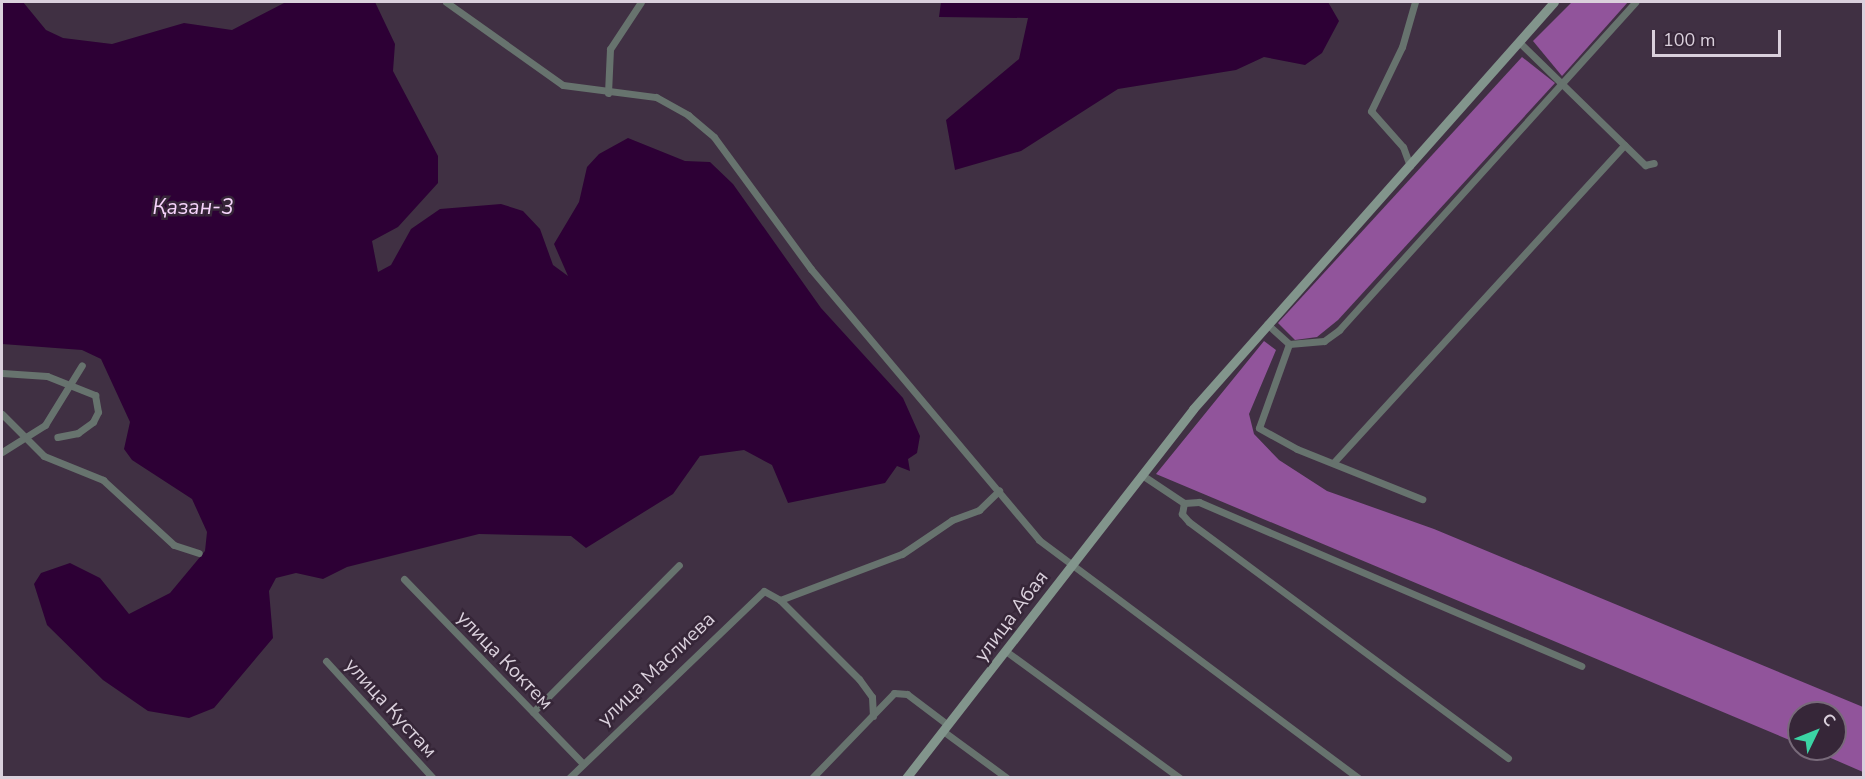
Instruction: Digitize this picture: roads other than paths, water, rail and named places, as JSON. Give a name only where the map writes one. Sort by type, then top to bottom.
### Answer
[{"type":"main road","name":"улица Абая","points":[[906,777],[1007,652],[1142,475],[1267,324],[1410,168],[1554,2]]},
{"type":"street","points":[[446,2],[563,85],[669,101],[714,137],[811,269],[999,491],[1070,568],[1358,777]]},
{"type":"street","points":[[608,93],[610,49],[641,2]]},
{"type":"street","points":[[1410,168],[1403,147],[1371,111],[1402,47],[1415,2]]},
{"type":"street","points":[[1267,324],[1289,344],[1324,341],[1339,330],[1635,2]]},
{"type":"street","points":[[1520,43],[1645,165],[1654,163]]},
{"type":"street","points":[[1334,462],[1624,146]]},
{"type":"street","points":[[1289,344],[1259,428],[1422,499]]},
{"type":"street","points":[[2,452],[22,437],[45,425],[82,365]]},
{"type":"street","points":[[2,373],[72,383],[95,395],[98,412],[84,430],[57,437]]},
{"type":"street","points":[[2,414],[22,437],[44,456],[103,480],[174,545],[199,553]]},
{"type":"street","points":[[1142,475],[1184,503],[1199,502],[1581,666]]},
{"type":"street","points":[[873,716],[867,688],[780,600],[902,554],[952,520],[979,510],[999,491]]},
{"type":"street","points":[[1184,503],[1182,514],[1189,522],[1508,758]]},
{"type":"street","points":[[533,712],[679,565]]},
{"type":"street","name":"улица Коктем","points":[[404,579],[583,764]]},
{"type":"street","name":"улица Маслиева","points":[[569,777],[747,604],[769,591],[780,600]]},
{"type":"street","points":[[1007,652],[1180,777]]},
{"type":"street","name":"улица Кустам","points":[[326,661],[432,777]]},
{"type":"street","points":[[812,777],[873,716],[901,692],[1007,777]]},
{"type":"water","name":"Қазан-3","points":[[2,2],[23,2],[46,30],[63,38],[112,44],[184,23],[232,30],[286,2],[375,2],[395,44],[393,71],[438,156],[438,183],[398,227],[372,241],[378,272],[391,265],[411,229],[440,209],[501,204],[523,211],[540,229],[553,265],[568,276],[554,244],[579,202],[587,167],[599,154],[628,138],[685,161],[710,162],[733,184],[821,308],[903,398],[920,436],[917,453],[908,459],[910,471],[897,466],[885,483],[788,503],[772,465],[744,450],[700,456],[673,494],[586,548],[571,536],[479,534],[347,567],[323,579],[296,573],[276,578],[269,591],[273,638],[214,708],[189,718],[148,711],[103,680],[47,625],[34,584],[41,573],[70,563],[100,578],[129,614],[170,593],[205,551],[207,532],[192,499],[132,460],[124,449],[130,422],[101,359],[82,350],[2,344]]},
{"type":"water","points":[[941,2],[1328,2],[1339,21],[1322,53],[1305,65],[1264,57],[1236,70],[1118,89],[1021,151],[955,170],[946,120],[1019,59],[1028,18],[939,17]]}]
